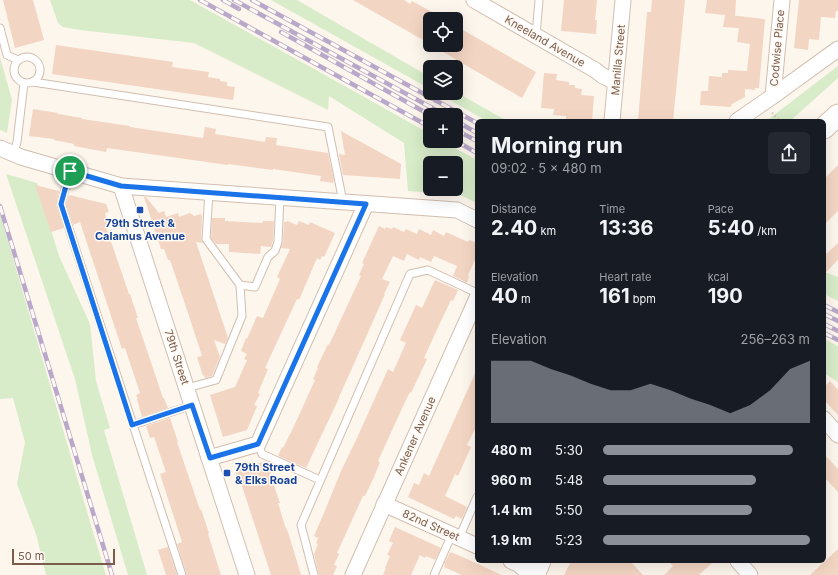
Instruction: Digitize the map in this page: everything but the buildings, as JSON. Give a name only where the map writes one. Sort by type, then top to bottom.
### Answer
[{"type":"main road","points":[[826,126],[838,115]]},
{"type":"main road","points":[[534,575],[539,563]]},
{"type":"street","name":"Kneeland Avenue","points":[[474,0],[615,82]]},
{"type":"street","name":"Manilla Street","points":[[612,119],[623,0]]},
{"type":"street","name":"Codwise Place","points":[[773,96],[782,0]]},
{"type":"street","points":[[740,119],[838,49]]},
{"type":"street","points":[[7,150],[21,156],[121,186],[457,210],[475,219]]},
{"type":"street","name":"79th Street","points":[[121,186],[247,575]]},
{"type":"street","points":[[210,458],[258,444],[366,204]]},
{"type":"street","name":"Ankener Avenue","points":[[353,575],[475,302]]},
{"type":"street","points":[[826,421],[838,435]]},
{"type":"street","name":"82nd Street","points":[[384,504],[475,545]]},
{"type":"street","points":[[516,563],[531,575]]},
{"type":"street","points":[[740,563],[750,575]]},
{"type":"lane","points":[[536,36],[539,0]]},
{"type":"lane","points":[[0,28],[7,54],[18,60]]},
{"type":"lane","points":[[33,82],[40,73],[37,62],[30,58],[22,58],[18,60],[14,68],[15,76],[20,82],[24,83],[33,82],[328,127],[343,202]]},
{"type":"lane","points":[[7,150],[17,142],[24,83]]},
{"type":"lane","points":[[70,171],[61,204],[182,575]]},
{"type":"lane","points":[[187,388],[216,380],[242,316],[240,285],[206,239],[209,192]]},
{"type":"lane","points":[[240,285],[255,287],[268,257],[274,251],[278,242],[280,197]]},
{"type":"lane","points":[[314,575],[300,525],[410,274],[428,270],[475,297]]},
{"type":"lane","points":[[132,425],[192,405]]},
{"type":"lane","points":[[258,444],[262,454],[320,480]]},
{"type":"lane","points":[[434,575],[475,501]]},
{"type":"path","points":[[771,113],[778,119]]},
{"type":"green space","points":[[50,0],[190,0],[423,130],[423,148],[455,148],[475,159],[475,202],[462,196],[463,156],[423,156],[423,192],[408,191],[404,143],[329,96],[328,110],[194,43],[63,27],[58,23]]},
{"type":"green space","points":[[271,0],[297,0],[423,73],[423,85]]},
{"type":"green space","points":[[0,57],[12,100],[7,133],[0,130]]},
{"type":"green space","points":[[838,66],[838,78],[792,119],[769,119]]},
{"type":"green space","points":[[463,96],[503,119],[483,119],[450,100],[463,100]]},
{"type":"green space","points":[[6,174],[37,183],[59,256],[90,324],[96,381],[110,428],[104,430],[147,575],[128,575],[92,455],[75,379]]},
{"type":"green space","points":[[0,214],[106,575],[46,575],[36,534],[17,484],[25,442],[13,398],[0,399]]},
{"type":"green space","points":[[826,273],[838,277],[838,301],[826,295]]},
{"type":"green space","points":[[826,340],[838,346],[838,382],[826,374]]},
{"type":"railway","points":[[200,0],[423,123]]},
{"type":"railway","points":[[223,0],[239,9]]},
{"type":"railway","points":[[234,0],[432,108]]},
{"type":"railway","points":[[252,0],[475,122]]},
{"type":"railway","points":[[281,32],[423,111]]},
{"type":"railway","points":[[463,125],[475,132]]},
{"type":"railway","points":[[463,134],[475,140]]},
{"type":"railway","points":[[463,145],[475,152]]},
{"type":"railway","points":[[0,206],[112,575]]},
{"type":"railway","points":[[826,306],[838,312]]},
{"type":"railway","points":[[826,315],[838,321]]},
{"type":"railway","points":[[826,325],[838,331]]},
{"type":"railway","points":[[826,334],[838,340]]},
{"type":"place","name":"79th Street & Calamus Avenue","points":[[140,210]]},
{"type":"place","name":"79th Street & Elks Road","points":[[227,473]]},
{"type":"route","points":[[70,171],[121,186],[366,204],[258,444],[210,458],[192,405],[132,425],[61,204],[70,171]]}]
